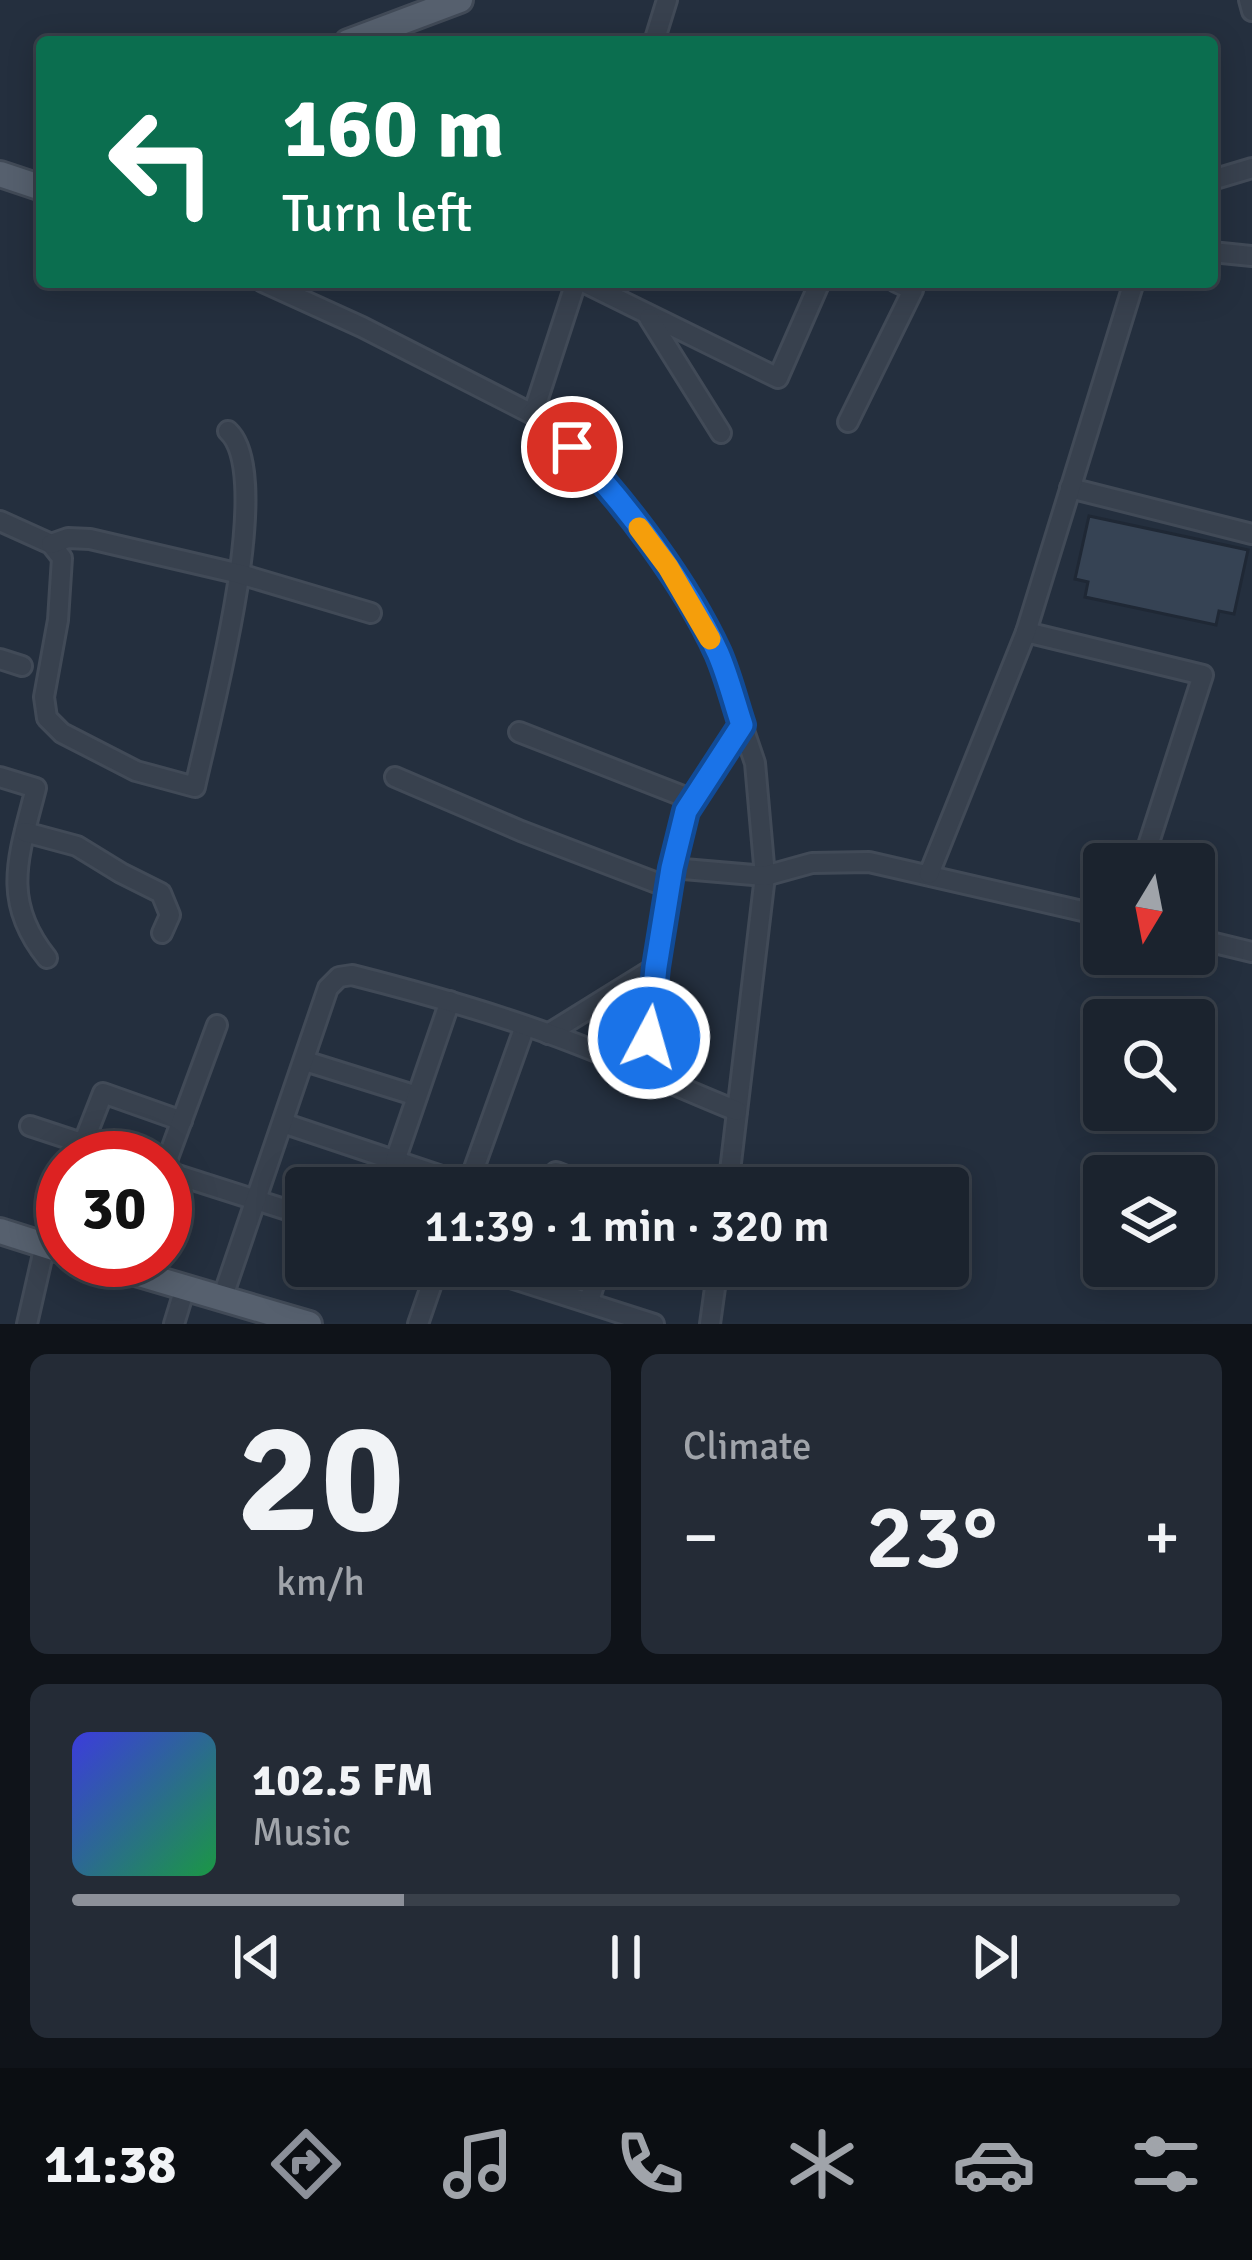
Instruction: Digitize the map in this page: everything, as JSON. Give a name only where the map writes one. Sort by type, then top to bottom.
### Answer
[{"type":"main road","points":[[364,36],[460,0]]},
{"type":"main road","points":[[0,174],[36,186]]},
{"type":"main road","points":[[0,1231],[36,1242]]},
{"type":"main road","points":[[182,1287],[309,1324]]},
{"type":"street","points":[[656,36],[668,0]]},
{"type":"street","points":[[1249,0],[1252,11]]},
{"type":"street","points":[[1218,178],[1252,168]]},
{"type":"street","points":[[1218,253],[1252,256]]},
{"type":"street","points":[[276,288],[548,422],[595,471],[668,567],[718,654],[755,763],[765,876],[730,1167]]},
{"type":"street","points":[[533,414],[578,288]]},
{"type":"street","points":[[592,288],[778,378],[817,288]]},
{"type":"street","points":[[848,422],[914,290],[910,288]]},
{"type":"street","points":[[929,874],[1026,632],[1132,288]]},
{"type":"street","points":[[646,314],[722,433]]},
{"type":"street","points":[[0,521],[51,544],[62,558],[58,620],[44,697],[47,718],[62,733],[136,771],[195,787],[240,574],[246,520],[242,452],[228,431]]},
{"type":"street","points":[[1070,488],[1252,534]]},
{"type":"street","points":[[51,544],[68,538],[90,539],[240,574],[371,613]]},
{"type":"street","points":[[1026,632],[1203,675],[1149,843]]},
{"type":"street","points":[[0,659],[22,665]]},
{"type":"street","points":[[646,1073],[656,967],[686,811],[742,725]]},
{"type":"street","points":[[518,732],[693,800]]},
{"type":"street","points":[[0,777],[37,788],[17,859],[14,902],[29,939],[46,958]]},
{"type":"street","points":[[395,777],[520,831],[671,878],[765,876],[812,863],[869,862],[1083,911]]},
{"type":"street","points":[[25,832],[77,846],[161,893],[170,915],[162,933]]},
{"type":"street","points":[[1215,943],[1252,952]]},
{"type":"street","points":[[548,1034],[656,967]]},
{"type":"street","points":[[222,1299],[328,988],[339,977],[352,975],[525,1026],[737,1111]]},
{"type":"street","points":[[395,1161],[450,1001]]},
{"type":"street","points":[[178,1131],[217,1025]]},
{"type":"street","points":[[474,1167],[525,1026]]},
{"type":"street","points":[[305,1061],[417,1096]]},
{"type":"street","points":[[88,1131],[103,1093],[182,1121]]},
{"type":"street","points":[[283,1123],[412,1167]]},
{"type":"street","points":[[30,1126],[45,1131]]},
{"type":"street","points":[[192,1178],[285,1210]]},
{"type":"street","points":[[27,1324],[40,1287]]},
{"type":"street","points":[[418,1324],[431,1287]]},
{"type":"street","points":[[554,1287],[654,1324]]},
{"type":"street","points":[[589,1301],[593,1287]]},
{"type":"street","points":[[710,1324],[715,1287]]},
{"type":"street","points":[[174,1324],[185,1288]]},
{"type":"building","points":[[1089,516],[1248,550],[1234,614],[1219,611],[1216,625],[1085,597],[1088,582],[1075,579]]},
{"type":"slow traffic","points":[[639,528],[710,639]]},
{"type":"route","points":[[572,447],[668,567],[718,654],[742,725],[686,811],[672,868],[649,1038]]}]
